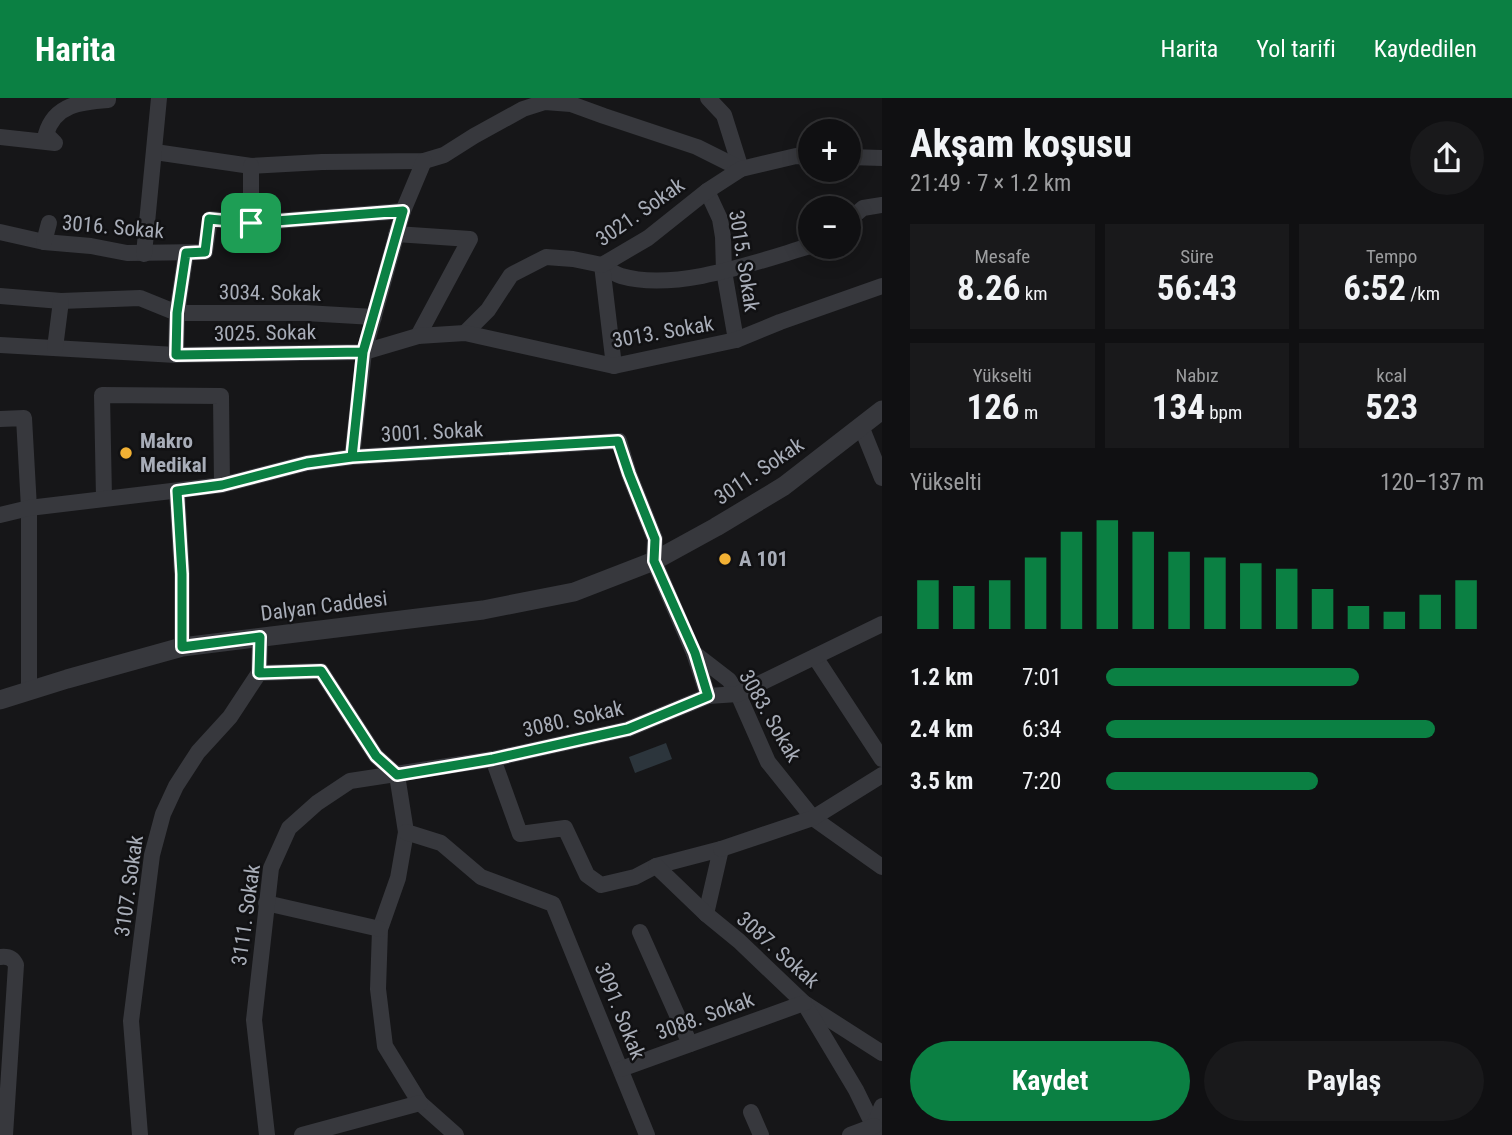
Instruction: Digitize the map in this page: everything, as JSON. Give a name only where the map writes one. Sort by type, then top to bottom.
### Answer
[{"type":"street","points":[[0,137],[55,143],[46,134],[49,124],[58,114],[70,105],[108,98]]},
{"type":"street","points":[[144,254],[159,98]]},
{"type":"street","points":[[708,98],[724,115],[741,169]]},
{"type":"street","points":[[155,152],[251,166],[424,161],[444,155],[523,108],[545,102],[571,104],[697,147],[741,169]]},
{"type":"street","name":"3021. Sokak","points":[[464,333],[488,310],[511,275],[546,257],[602,265],[648,238],[706,191],[741,169],[798,156]]},
{"type":"street","points":[[861,158],[882,158]]},
{"type":"street","points":[[352,457],[363,352],[403,211],[424,161]]},
{"type":"street","points":[[251,166],[251,223]]},
{"type":"street","name":"3015. Sokak","points":[[706,191],[720,219],[724,271],[736,340]]},
{"type":"street","points":[[861,210],[882,205]]},
{"type":"street","name":"3016. Sokak","points":[[0,232],[44,242],[91,246],[127,253],[186,253],[205,252],[209,219],[251,223],[403,211]]},
{"type":"street","points":[[44,242],[48,223]]},
{"type":"street","points":[[396,234],[470,239],[418,336]]},
{"type":"street","points":[[602,265],[618,275],[650,280],[687,278],[724,271],[798,249]]},
{"type":"street","points":[[176,355],[177,313],[186,253]]},
{"type":"street","points":[[602,265],[614,366]]},
{"type":"street","name":"3013. Sokak","points":[[363,352],[418,336],[464,333],[614,366],[736,340],[779,321],[882,286]]},
{"type":"street","name":"3034. Sokak","points":[[0,296],[61,301],[140,298],[177,313],[305,313],[374,317]]},
{"type":"street","points":[[55,348],[61,301]]},
{"type":"street","name":"3025. Sokak","points":[[0,345],[176,355],[363,352]]},
{"type":"street","points":[[104,498],[102,395],[221,396],[222,485]]},
{"type":"street","name":"3011. Sokak","points":[[654,561],[784,486],[882,410]]},
{"type":"street","points":[[0,419],[24,418],[29,508],[29,691]]},
{"type":"street","points":[[861,426],[882,478]]},
{"type":"street","name":"3001. Sokak","points":[[0,515],[29,508],[222,485],[307,463],[352,457],[618,441]]},
{"type":"street","name":"3083. Sokak","points":[[618,441],[655,539],[654,561],[695,653],[729,680],[738,694],[768,762],[813,818],[882,867]]},
{"type":"street","points":[[177,491],[182,574],[182,647]]},
{"type":"street","name":"Dalyan Caddesi","points":[[0,700],[182,647],[456,614],[509,605],[574,592],[654,561]]},
{"type":"street","points":[[738,694],[882,624]]},
{"type":"street","points":[[260,637],[259,673],[321,671],[376,756],[397,775],[406,832],[398,878],[380,929],[379,989],[384,1046],[420,1102],[456,1135]]},
{"type":"street","points":[[695,653],[708,696]]},
{"type":"street","points":[[815,657],[882,759]]},
{"type":"street","name":"3107. Sokak","points":[[140,1135],[131,1021],[152,855],[163,814],[176,786],[198,752],[230,717],[259,673]]},
{"type":"street","name":"3080. Sokak","points":[[397,775],[493,759],[628,729],[708,696],[738,694]]},
{"type":"street","points":[[493,759],[520,834],[565,828],[587,875],[601,885],[635,877],[656,866],[721,849],[813,818],[882,775]]},
{"type":"street","name":"3111. Sokak","points":[[267,1135],[254,1020],[271,868],[289,828],[317,803],[350,781],[397,775]]},
{"type":"street","name":"3091. Sokak","points":[[406,832],[441,843],[481,877],[553,904],[647,1135]]},
{"type":"street","points":[[706,914],[721,849]]},
{"type":"street","name":"3087. Sokak","points":[[656,866],[804,1003],[882,1053]]},
{"type":"street","points":[[266,903],[380,929]]},
{"type":"street","points":[[640,932],[690,1044]]},
{"type":"street","points":[[0,957],[11,958],[16,965],[5,1135]]},
{"type":"street","points":[[804,1003],[856,1090],[876,1131]]},
{"type":"street","name":"3088. Sokak","points":[[621,1069],[804,1003]]},
{"type":"street","points":[[302,1135],[420,1102]]},
{"type":"street","points":[[876,1131],[882,1106]]},
{"type":"street","points":[[751,1112],[761,1135]]},
{"type":"street","points":[[850,1135],[876,1131]]},
{"type":"shaded area","points":[[666,743],[672,759],[635,773],[629,757]]},
{"type":"place","name":"Makro Medikal","points":[[126,453]]},
{"type":"place","name":"A 101","points":[[725,559]]},
{"type":"route","points":[[251,223],[209,219],[205,252],[186,253],[177,313],[176,355],[363,352],[352,457],[307,463],[222,485],[177,491],[182,574],[182,647],[260,637],[259,673],[321,671],[376,756],[397,775],[493,759],[628,729],[708,696],[695,653],[654,561],[655,539],[618,441],[352,457],[358,405],[363,352],[403,211],[251,223]]}]
